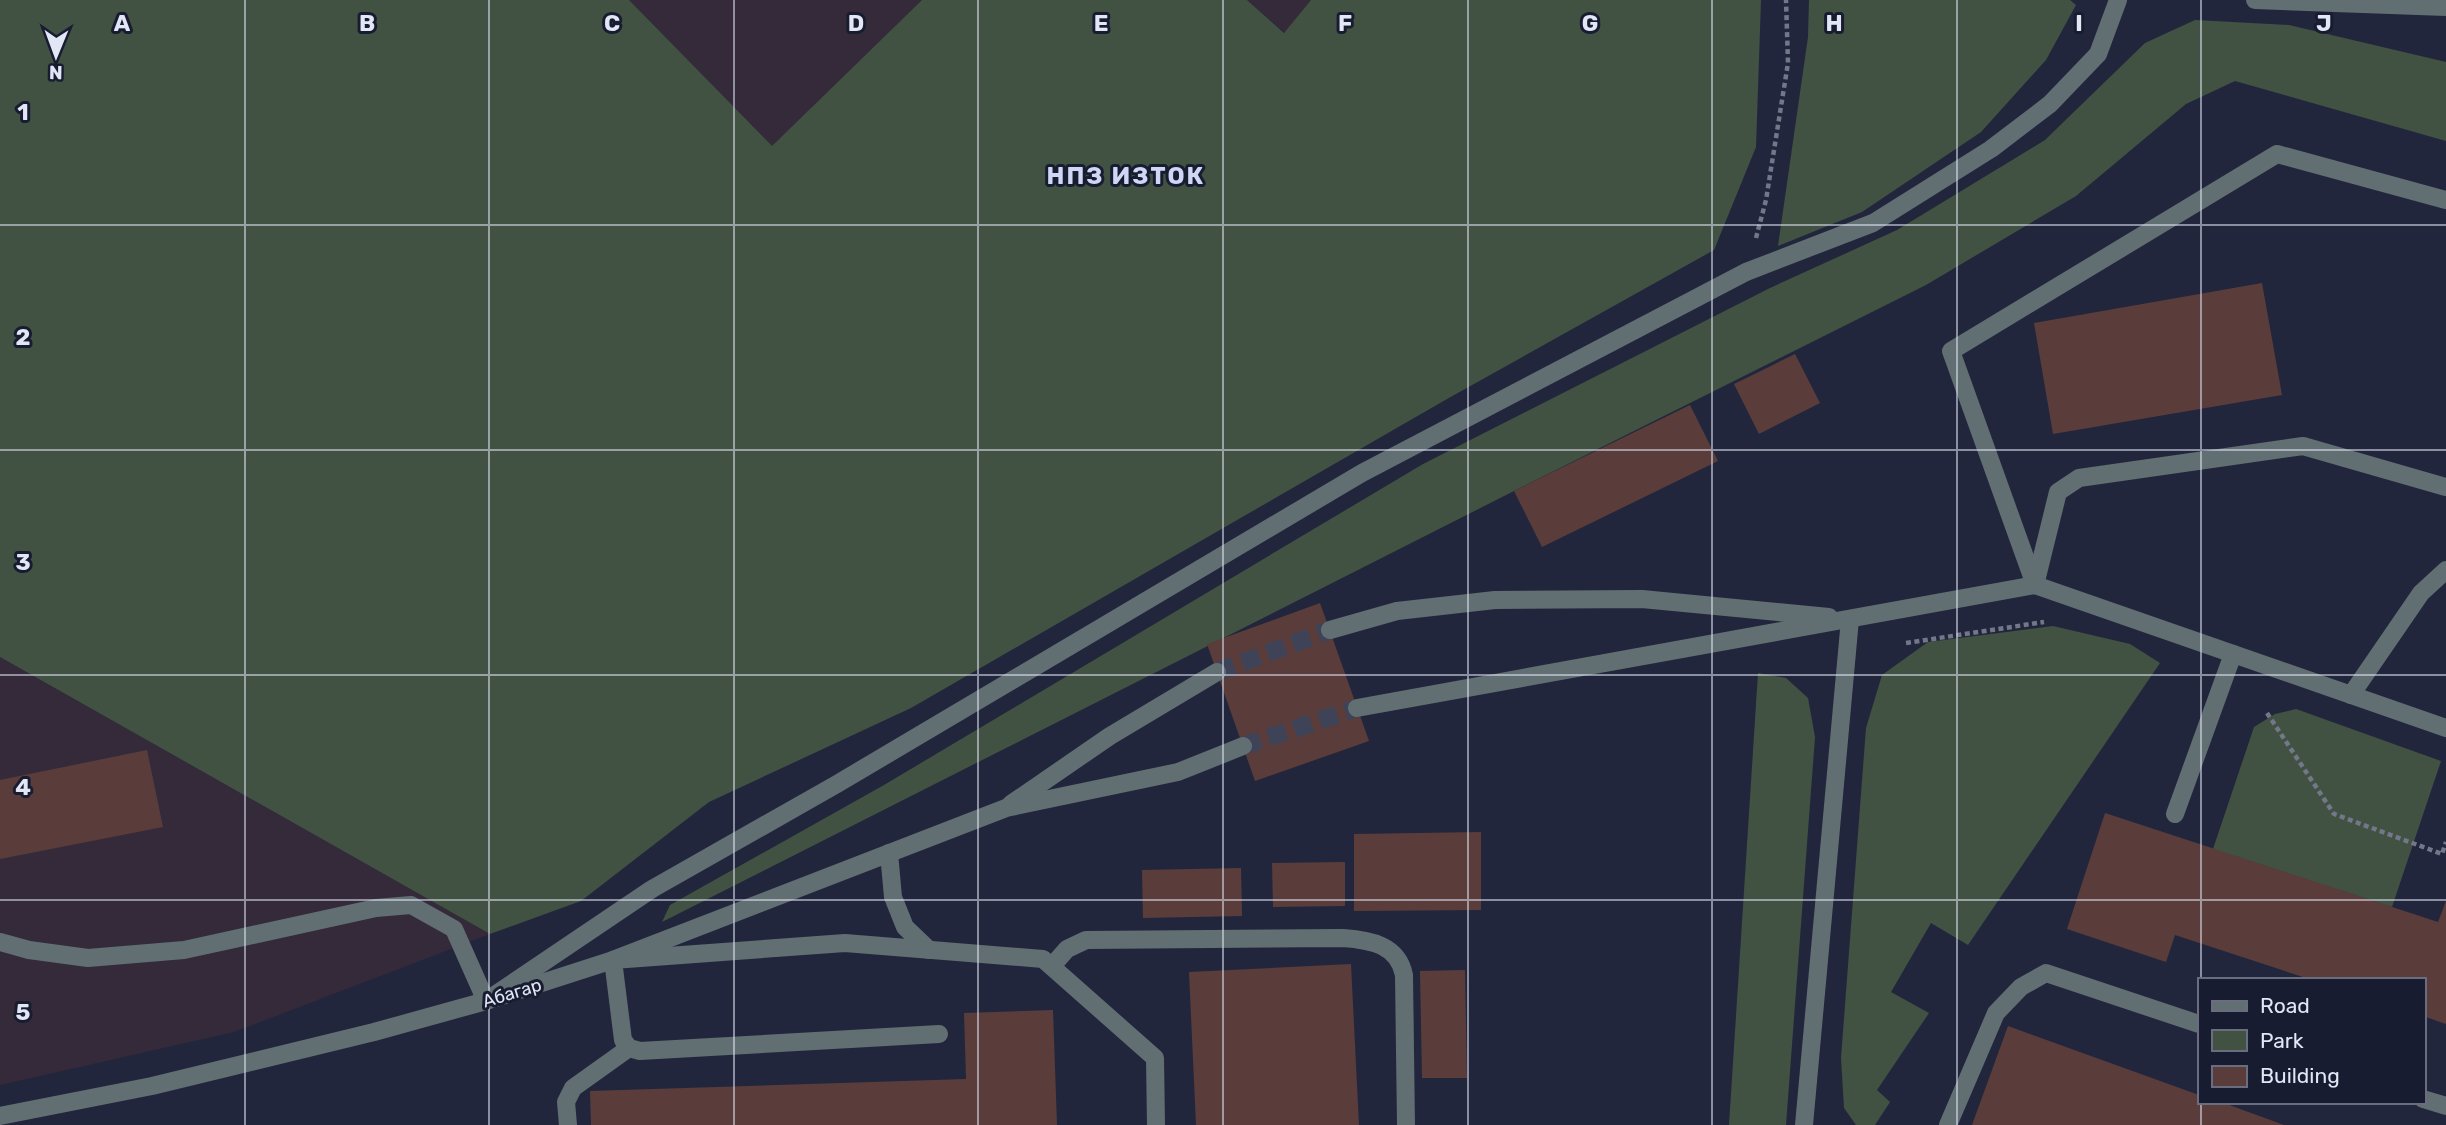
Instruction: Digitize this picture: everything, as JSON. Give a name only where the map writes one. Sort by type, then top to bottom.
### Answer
[{"type":"street","points":[[0,942],[29,950],[88,958],[184,950],[376,908],[411,905],[454,929],[486,1001],[652,889],[837,784],[1362,473],[1746,272],[1872,223],[1991,149],[2050,104],[2098,54],[2118,0]]},
{"type":"street","points":[[2255,0],[2446,7]]},
{"type":"street","points":[[2035,585],[1951,351],[2277,154],[2446,200]]},
{"type":"street","points":[[2035,585],[2058,492],[2080,478],[2303,446],[2446,487]]},
{"type":"street","points":[[2351,695],[2421,593],[2446,570]]},
{"type":"street","points":[[1357,708],[2035,585],[2446,728]]},
{"type":"street","points":[[1330,630],[1397,611],[1495,600],[1642,599],[1850,619]]},
{"type":"street","points":[[1804,1125],[1850,619]]},
{"type":"street","points":[[2175,814],[2233,654]]},
{"type":"street","points":[[1006,808],[1110,736],[1217,671]]},
{"type":"street","points":[[1006,808],[1178,772],[1243,746]]},
{"type":"street","name":"Абагар","points":[[0,1116],[152,1086],[374,1032],[486,1001],[613,961],[1006,808]]},
{"type":"street","points":[[889,853],[893,897],[905,927],[929,950]]},
{"type":"street","points":[[1052,966],[1067,949],[1086,940],[1343,938],[1365,940],[1379,945],[1401,961],[1405,975],[1406,1125]]},
{"type":"street","points":[[939,1034],[640,1051],[629,1048],[623,1041],[613,961],[845,943],[1043,959],[1155,1058],[1156,1125]]},
{"type":"street","points":[[1948,1125],[1996,1013],[2021,987],[2046,973],[2198,1024]]},
{"type":"street","points":[[568,1125],[566,1102],[573,1088],[629,1048]]},
{"type":"street","points":[[2425,1100],[2446,1107]]},
{"type":"path","points":[[1746,272],[1766,200],[1788,63],[1786,0]]},
{"type":"path","points":[[1906,643],[2036,621],[2047,622]]},
{"type":"path","points":[[2267,713],[2334,814],[2442,854],[2446,842]]},
{"type":"shaded area","points":[[629,0],[922,0],[772,147]]},
{"type":"shaded area","points":[[1247,0],[1311,0],[1285,33]]},
{"type":"shaded area","points":[[0,657],[490,934],[234,1032],[0,1085]]},
{"type":"green space","points":[[0,0],[629,0],[772,146],[922,0],[1247,0],[1284,33],[1311,0],[1761,0],[1756,147],[1714,250],[1447,399],[911,708],[709,802],[581,901],[490,934],[0,657]]},
{"type":"green space","points":[[1809,0],[2070,0],[2076,5],[2046,60],[1981,132],[1862,212],[1778,246],[1808,37]]},
{"type":"green space","points":[[2195,20],[2289,25],[2446,62],[2446,141],[2235,81],[2186,104],[2076,196],[1926,285],[662,922],[670,905],[884,785],[1423,464],[1770,288],[1897,230],[2045,140],[2145,43]]},
{"type":"green space","points":[[2053,626],[2130,644],[2160,663],[1968,945],[1931,923],[1891,992],[1929,1013],[1877,1090],[1890,1102],[1875,1125],[1856,1125],[1844,1108],[1841,1058],[1866,728],[1882,675],[1928,642]]},
{"type":"green space","points":[[1758,673],[1786,678],[1808,698],[1815,737],[1786,1125],[1729,1125]]},
{"type":"green space","points":[[2296,709],[2441,761],[2392,907],[2213,849],[2254,727],[2275,714]]},
{"type":"building","points":[[2262,283],[2282,395],[2053,434],[2034,323]]},
{"type":"building","points":[[1795,354],[1820,403],[1759,434],[1734,384]]},
{"type":"building","points":[[1690,405],[1718,461],[1542,547],[1514,491]]},
{"type":"building","points":[[1320,603],[1369,741],[1255,781],[1207,644]]},
{"type":"building","points":[[147,750],[163,827],[0,859],[0,780]]},
{"type":"building","points":[[2105,813],[2438,922],[2446,901],[2446,1024],[2425,1017],[2425,978],[2306,978],[2175,935],[2166,962],[2067,929]]},
{"type":"building","points":[[1481,832],[1481,910],[1354,911],[1354,834]]},
{"type":"building","points":[[1345,862],[1345,906],[1273,907],[1272,863]]},
{"type":"building","points":[[1241,868],[1242,916],[1143,918],[1142,870]]},
{"type":"building","points":[[1351,964],[1359,1125],[1196,1125],[1189,972]]},
{"type":"building","points":[[1465,970],[1467,1078],[1422,1078],[1420,971]]},
{"type":"building","points":[[1053,1010],[1057,1125],[591,1125],[590,1091],[966,1079],[964,1013]]},
{"type":"building","points":[[2008,1026],[2198,1095],[2198,1104],[2226,1104],[2284,1125],[1972,1125]]},
{"type":"tunnel","points":[[1217,672],[1330,630]]},
{"type":"tunnel","points":[[1243,746],[1357,708]]},
{"type":"district","name":"НПЗ ИЗТОК","points":[[1126,176]]}]
